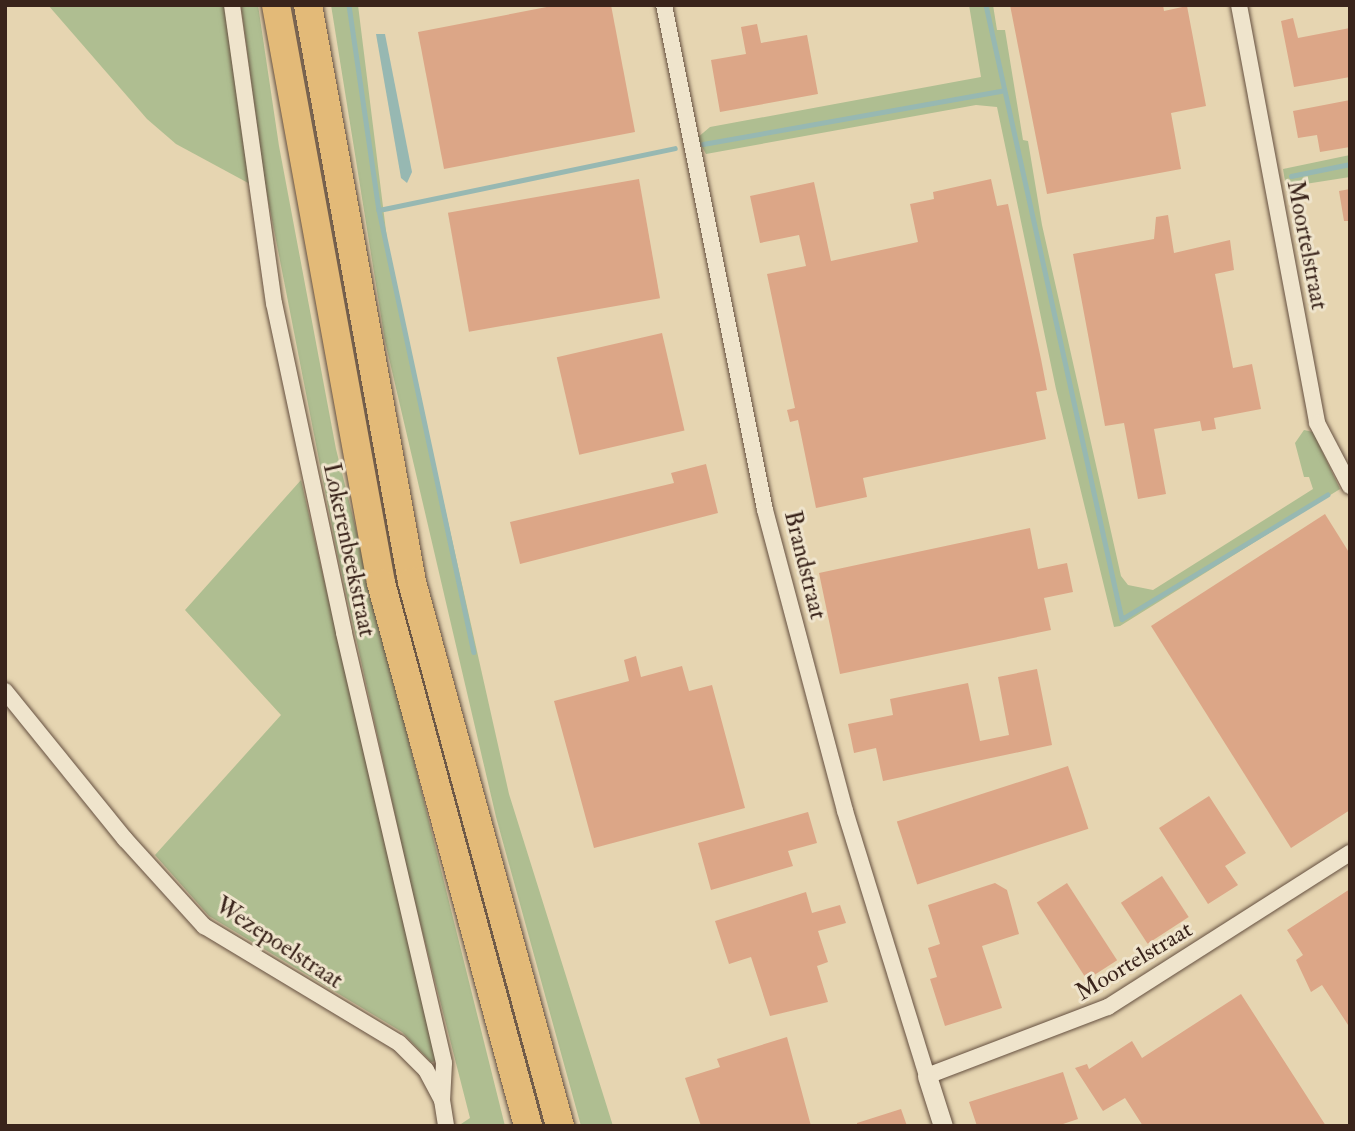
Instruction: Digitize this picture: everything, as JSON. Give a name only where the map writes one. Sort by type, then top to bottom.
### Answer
[{"type":"highway","points":[[276,5],[380,583],[528,1126]]},
{"type":"highway","points":[[308,5],[411,582],[559,1126]]},
{"type":"street","name":"Lokerenbeekstraat","points":[[232,5],[274,303],[344,633],[444,1063],[442,1100]]},
{"type":"street","name":"Brandstraat","points":[[664,5],[765,510],[845,811],[943,1126]]},
{"type":"street","name":"Moortelstraat","points":[[1244,6],[1317,423],[1350,486]]},
{"type":"street","name":"Wezepoelstraat","points":[[5,691],[204,926],[399,1043],[426,1070],[442,1100],[446,1126]]},
{"type":"street","name":"Moortelstraat","points":[[927,1076],[1064,1028],[1108,1007],[1350,853]]},
{"type":"green space","points":[[48,5],[225,5],[250,184],[176,144],[147,119]]},
{"type":"green space","points":[[241,5],[258,5],[279,146],[336,449],[505,1126],[458,1126],[470,1118],[410,883],[337,552],[265,184]]},
{"type":"green space","points":[[331,5],[358,5],[390,263],[509,794],[613,1126],[581,1126],[496,817],[385,341]]},
{"type":"green space","points":[[969,5],[993,5],[997,30],[1005,30],[1023,140],[1028,141],[1042,225],[1121,576],[1128,585],[1153,590],[1313,489],[1309,477],[1304,477],[1295,443],[1304,430],[1313,432],[1340,489],[1120,626],[1114,627],[1056,389],[997,107],[976,105],[706,154],[697,138],[710,127],[981,77]]},
{"type":"green space","points":[[1350,155],[1350,177],[1286,187],[1283,169]]},
{"type":"green space","points":[[301,480],[438,1061],[431,1062],[402,1032],[209,916],[155,855],[281,715],[185,610]]},
{"type":"water","points":[[376,34],[385,34],[412,172],[407,183],[401,178]]},
{"type":"building","points":[[557,5],[611,5],[635,132],[444,169],[418,32]]},
{"type":"building","points":[[1010,5],[1163,5],[1164,11],[1187,6],[1206,106],[1171,113],[1181,169],[1047,194]]},
{"type":"building","points":[[1293,18],[1298,38],[1350,28],[1350,77],[1294,87],[1281,21]]},
{"type":"building","points":[[757,24],[761,43],[807,35],[818,94],[720,112],[711,60],[746,54],[741,27]]},
{"type":"building","points":[[1350,100],[1350,147],[1320,152],[1317,135],[1298,138],[1293,111]]},
{"type":"building","points":[[639,179],[660,298],[469,332],[448,213]]},
{"type":"building","points":[[991,179],[997,206],[1008,204],[1041,359],[1047,390],[1036,392],[1046,439],[863,478],[867,497],[816,508],[798,420],[790,422],[787,410],[795,408],[767,274],[806,266],[799,235],[760,243],[750,196],[814,182],[831,261],[918,242],[910,204],[934,199],[933,192]]},
{"type":"building","points":[[1350,189],[1350,221],[1344,221],[1339,191]]},
{"type":"building","points":[[1168,215],[1174,253],[1230,240],[1234,270],[1215,274],[1233,368],[1252,364],[1261,409],[1214,418],[1216,429],[1202,431],[1200,421],[1154,429],[1166,494],[1138,499],[1124,423],[1105,426],[1073,254],[1154,239],[1156,217]]},
{"type":"building","points":[[662,333],[684,430],[579,455],[557,357]]},
{"type":"building","points":[[706,464],[718,513],[520,564],[510,522],[674,483],[671,473]]},
{"type":"building","points":[[1325,514],[1350,554],[1350,810],[1291,848],[1151,626]]},
{"type":"building","points":[[1030,528],[1038,569],[1067,563],[1073,592],[1044,598],[1051,630],[840,674],[819,573]]},
{"type":"building","points":[[636,656],[641,677],[682,666],[689,691],[712,685],[745,808],[594,848],[554,701],[629,681],[624,660]]},
{"type":"building","points":[[1037,669],[1052,745],[883,781],[876,748],[854,753],[848,724],[893,715],[890,699],[968,683],[980,741],[1009,735],[998,677]]},
{"type":"building","points":[[1068,766],[1088,829],[917,884],[897,822]]},
{"type":"building","points":[[1209,796],[1246,853],[1225,866],[1238,885],[1208,904],[1159,828]]},
{"type":"building","points":[[808,812],[817,843],[788,851],[793,866],[711,890],[698,843]]},
{"type":"building","points":[[1162,876],[1189,917],[1148,944],[1121,903]]},
{"type":"building","points":[[995,883],[1007,890],[1019,934],[982,946],[1002,1008],[945,1026],[930,979],[937,977],[928,948],[940,944],[928,905]]},
{"type":"building","points":[[1067,883],[1117,960],[1087,980],[1037,903]]},
{"type":"building","points":[[1350,889],[1350,1028],[1322,985],[1311,992],[1296,960],[1303,955],[1287,930]]},
{"type":"building","points":[[806,892],[812,913],[840,905],[846,923],[818,931],[828,962],[817,966],[828,1002],[770,1016],[751,957],[729,964],[715,921]]},
{"type":"building","points":[[1241,994],[1326,1126],[1143,1126],[1125,1098],[1103,1111],[1075,1068],[1087,1064],[1089,1069],[1132,1041],[1142,1058]]},
{"type":"building","points":[[787,1037],[811,1126],[701,1126],[685,1078],[720,1067],[717,1059]]},
{"type":"building","points":[[1063,1072],[1078,1119],[1057,1126],[977,1126],[969,1102]]},
{"type":"building","points":[[901,1109],[907,1126],[857,1126],[857,1123]]},
{"type":"waterway","points":[[349,5],[379,210],[675,148]]},
{"type":"waterway","points":[[986,5],[1122,619],[1327,495]]},
{"type":"waterway","points":[[703,144],[1001,91]]},
{"type":"waterway","points":[[1291,176],[1350,164]]},
{"type":"waterway","points":[[379,210],[474,652]]}]
